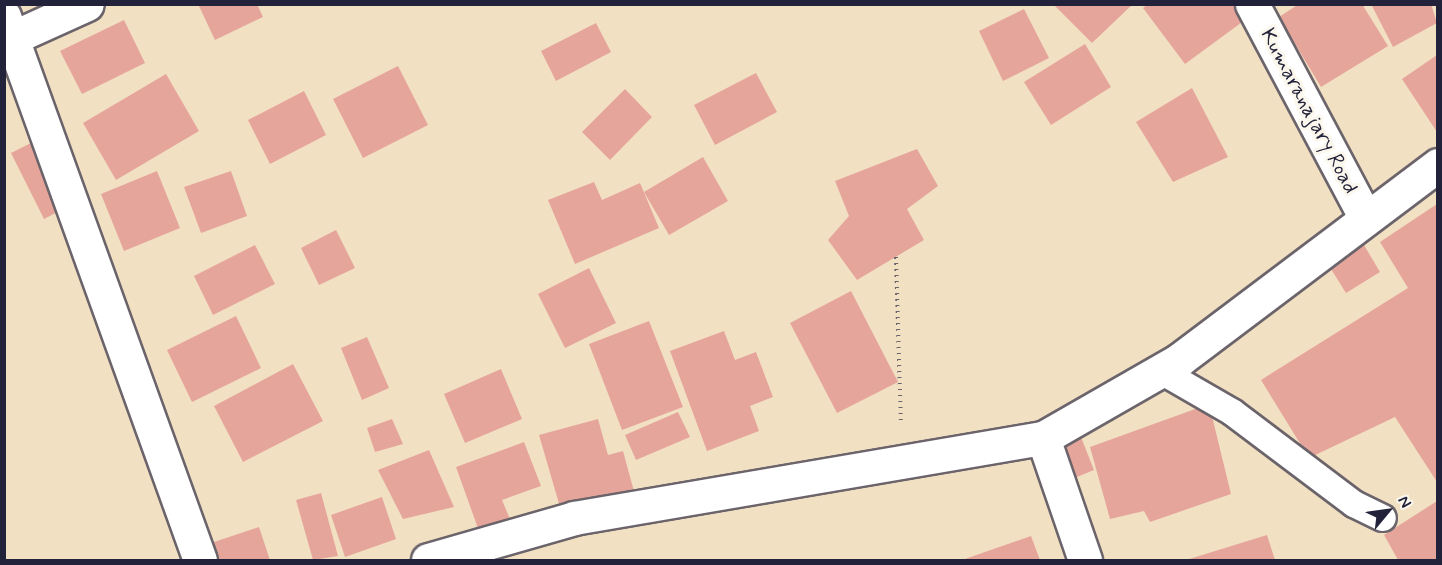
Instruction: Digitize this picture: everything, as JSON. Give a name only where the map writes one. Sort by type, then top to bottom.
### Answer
[{"type":"street","points":[[87,4],[8,27],[200,561]]},
{"type":"street","name":"Kumaranajary Road","points":[[1252,4],[1366,218]]},
{"type":"street","points":[[428,561],[574,518],[1043,438],[1161,371],[1437,165]]},
{"type":"street","points":[[1043,438],[1086,561]]},
{"type":"lane","points":[[1161,371],[1233,412],[1354,504],[1383,518]]},
{"type":"path","points":[[896,257],[902,461]]},
{"type":"building","points":[[198,4],[257,4],[263,17],[215,40]]},
{"type":"building","points":[[1053,4],[1133,4],[1092,43]]},
{"type":"building","points":[[1148,4],[1240,4],[1249,17],[1185,64],[1143,8]]},
{"type":"building","points":[[1299,4],[1362,4],[1388,46],[1321,87],[1279,17]]},
{"type":"building","points":[[1371,4],[1431,4],[1437,23],[1393,47]]},
{"type":"building","points":[[1024,9],[1049,58],[1003,81],[979,31]]},
{"type":"building","points":[[124,20],[145,63],[82,94],[60,51]]},
{"type":"building","points":[[596,23],[611,52],[556,81],[541,51]]},
{"type":"building","points":[[1085,44],[1111,87],[1051,125],[1024,82]]},
{"type":"building","points":[[1437,55],[1437,132],[1402,79]]},
{"type":"building","points":[[398,66],[428,125],[363,158],[333,99]]},
{"type":"building","points":[[756,73],[777,112],[715,145],[694,105]]},
{"type":"building","points":[[166,74],[199,131],[116,180],[83,123]]},
{"type":"building","points":[[1192,88],[1228,157],[1173,182],[1136,122]]},
{"type":"building","points":[[625,89],[652,117],[610,160],[582,132]]},
{"type":"building","points":[[304,91],[326,135],[270,164],[248,120]]},
{"type":"building","points":[[37,140],[69,206],[44,219],[11,153]]},
{"type":"building","points":[[917,149],[938,186],[907,209],[924,240],[857,280],[828,240],[849,216],[835,181]]},
{"type":"building","points":[[703,157],[728,201],[669,235],[644,192]]},
{"type":"building","points":[[157,171],[180,228],[124,251],[101,194]]},
{"type":"building","points":[[231,171],[247,216],[201,233],[184,187]]},
{"type":"building","points":[[594,182],[602,200],[640,183],[659,228],[575,264],[548,200]]},
{"type":"building","points":[[1437,204],[1437,482],[1395,417],[1309,458],[1261,380],[1408,288],[1380,242]]},
{"type":"building","points":[[336,230],[355,268],[319,285],[301,248]]},
{"type":"building","points":[[1361,240],[1380,272],[1346,293],[1326,261]]},
{"type":"building","points":[[255,245],[275,284],[213,315],[194,276]]},
{"type":"building","points":[[589,268],[616,323],[565,348],[538,294]]},
{"type":"building","points":[[851,291],[898,382],[837,413],[790,323]]},
{"type":"building","points":[[236,316],[261,368],[192,402],[167,350]]},
{"type":"building","points":[[649,321],[683,407],[622,430],[589,344]]},
{"type":"building","points":[[724,331],[735,360],[756,352],[773,397],[750,406],[759,431],[707,451],[670,351]]},
{"type":"building","points":[[367,337],[389,388],[362,400],[341,348]]},
{"type":"building","points":[[293,364],[323,421],[243,462],[214,406]]},
{"type":"building","points":[[501,369],[522,419],[465,443],[444,394]]},
{"type":"building","points":[[1209,404],[1231,494],[1150,522],[1144,511],[1110,519],[1090,447]]},
{"type":"building","points":[[678,412],[690,437],[636,460],[625,435]]},
{"type":"building","points":[[392,419],[403,444],[375,452],[367,428]]},
{"type":"building","points":[[598,419],[608,455],[623,451],[635,495],[562,514],[539,435]]},
{"type":"building","points":[[1077,427],[1094,470],[1072,479],[1054,436]]},
{"type":"building","points":[[524,442],[541,486],[502,500],[510,519],[479,531],[456,467]]},
{"type":"building","points":[[429,450],[454,507],[403,519],[378,470]]},
{"type":"building","points":[[321,493],[338,556],[313,560],[296,500]]},
{"type":"building","points":[[382,497],[396,539],[345,557],[331,515]]},
{"type":"building","points":[[1437,501],[1437,560],[1398,560],[1384,535]]},
{"type":"building","points":[[259,527],[270,560],[217,560],[211,543]]},
{"type":"building","points":[[1267,535],[1275,560],[1186,560]]},
{"type":"building","points":[[1031,536],[1040,560],[962,560]]}]
